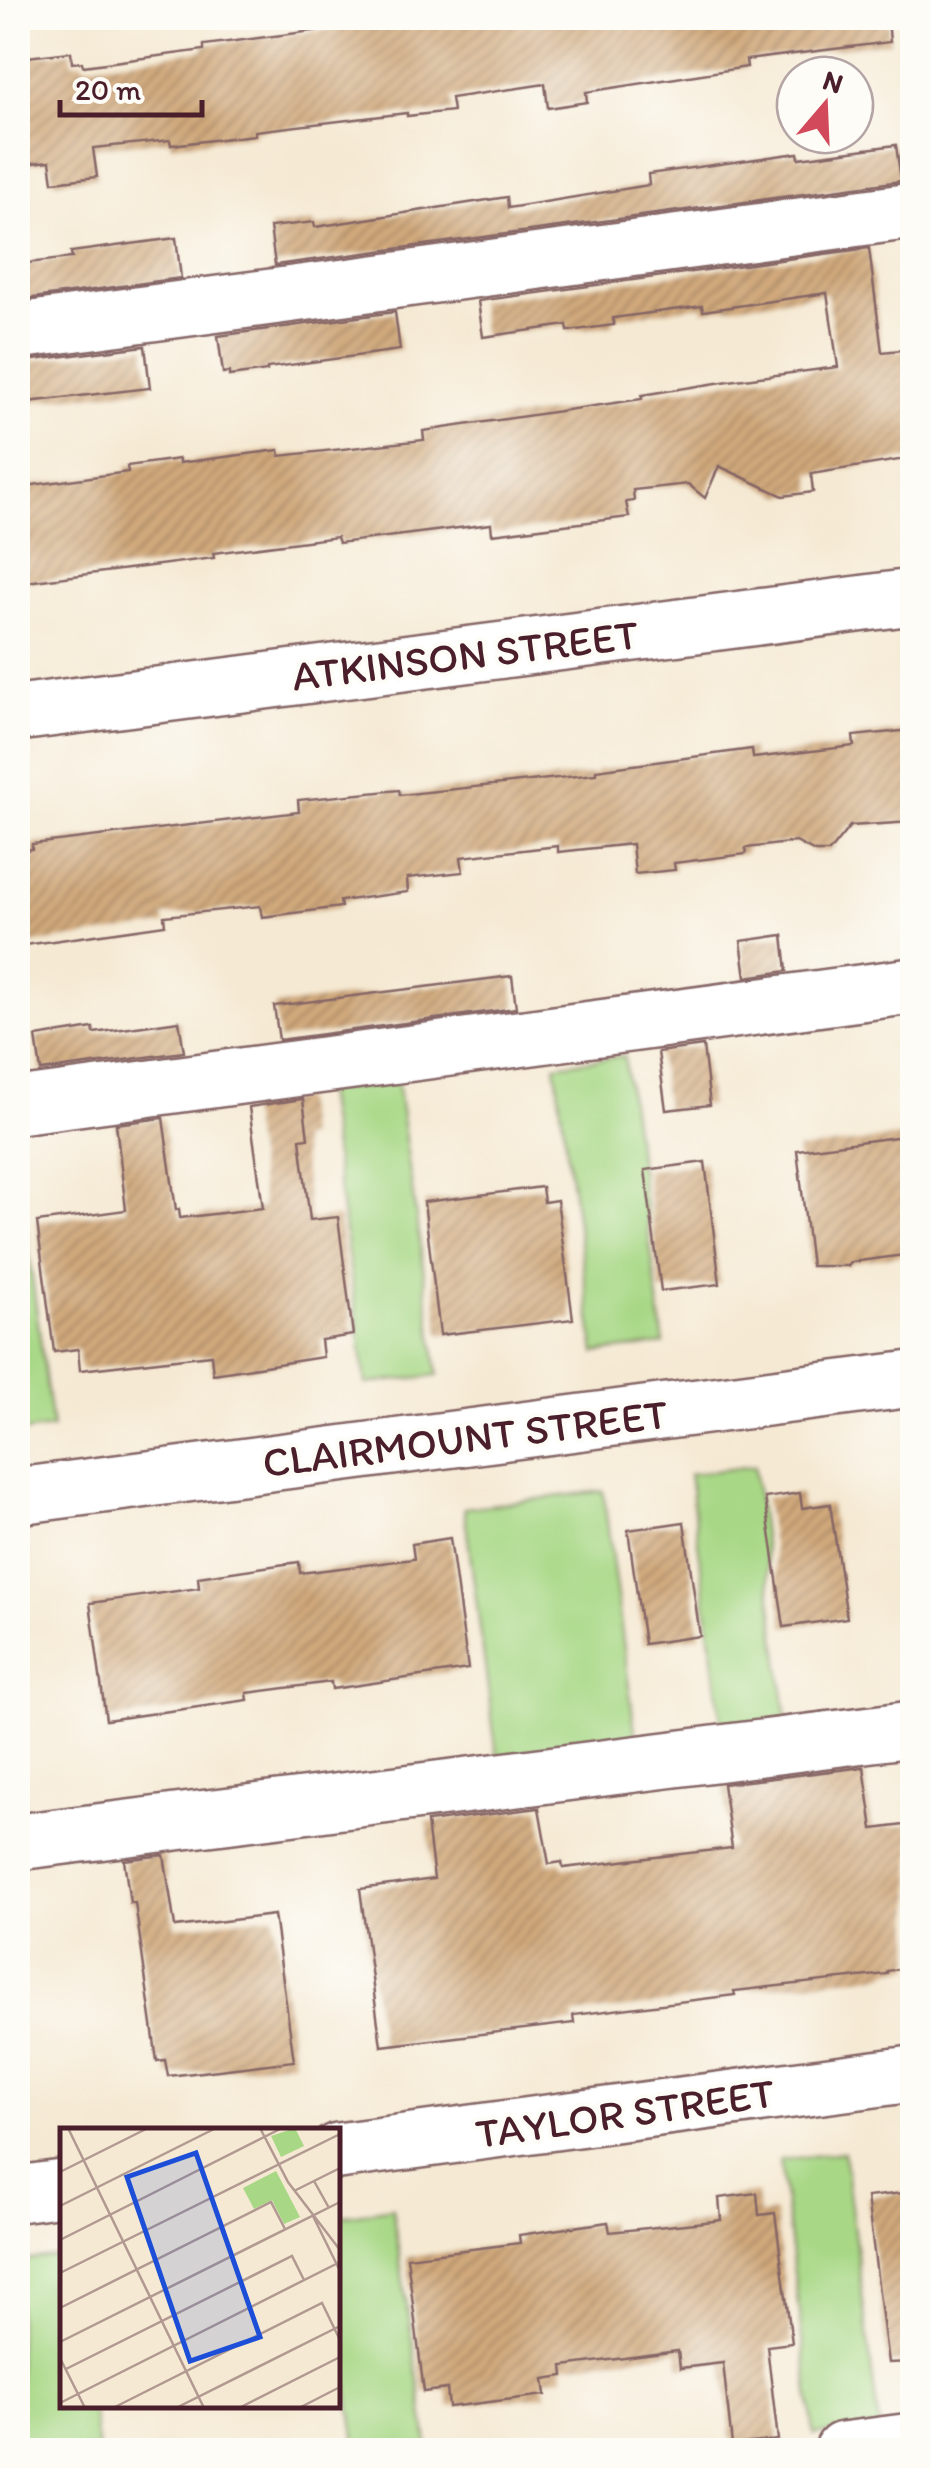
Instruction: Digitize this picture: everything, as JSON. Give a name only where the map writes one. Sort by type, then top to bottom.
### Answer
[{"type":"street","points":[[18,332],[912,211]]},
{"type":"street","name":"ATKINSON STREET","points":[[18,714],[912,597]]},
{"type":"street","points":[[18,1106],[912,986]]},
{"type":"street","name":"CLAIRMOUNT STREET","points":[[18,1496],[912,1379]]},
{"type":"street","points":[[18,1842],[912,1729]]},
{"type":"street","name":"TAYLOR STREET","points":[[340,2152],[912,2074]]},
{"type":"street","points":[[18,2194],[60,2188]]},
{"type":"street","points":[[843,2450],[912,2442]]},
{"type":"green space","points":[[624,1056],[664,1344],[595,1353],[555,1065]]},
{"type":"green space","points":[[397,1081],[438,1375],[366,1384],[325,1091]]},
{"type":"green space","points":[[18,1171],[52,1428],[18,1433]]},
{"type":"green space","points":[[754,1466],[787,1720],[722,1727],[689,1474]]},
{"type":"green space","points":[[603,1491],[637,1746],[498,1764],[464,1508]]},
{"type":"green space","points":[[844,2152],[879,2427],[814,2435],[780,2160]]},
{"type":"green space","points":[[392,2208],[429,2450],[357,2450],[340,2337],[340,2217]]},
{"type":"green space","points":[[60,2256],[60,2408],[92,2408],[98,2450],[18,2450],[18,2261]]},
{"type":"building","points":[[414,18],[888,18],[890,42],[746,60],[747,67],[586,92],[587,102],[548,108],[545,84],[451,98],[453,111],[255,131],[255,135],[171,145],[170,140],[93,148],[97,177],[53,182],[50,161],[24,164],[18,115],[18,58],[71,52],[72,63],[82,62],[83,66],[204,50],[204,45]]},
{"type":"building","points":[[896,145],[901,181],[275,265],[270,227],[314,222],[315,227],[507,197],[508,208],[649,185],[648,174],[784,155],[799,158],[875,155],[875,148]]},
{"type":"building","points":[[176,238],[181,278],[18,300],[18,264],[72,258],[71,252]]},
{"type":"building","points":[[869,248],[882,352],[912,349],[912,458],[811,474],[813,492],[783,496],[719,466],[705,498],[688,484],[633,490],[634,501],[626,502],[629,517],[492,534],[491,524],[339,543],[337,537],[213,553],[214,558],[18,583],[18,487],[128,472],[127,466],[179,459],[179,463],[279,450],[280,456],[424,440],[423,431],[838,367],[827,293],[703,311],[702,306],[613,318],[614,325],[568,331],[567,325],[483,337],[478,301]]},
{"type":"building","points":[[395,312],[400,350],[229,376],[229,372],[223,373],[218,336]]},
{"type":"building","points":[[145,346],[150,388],[18,403],[18,362]]},
{"type":"building","points":[[912,730],[912,822],[850,826],[829,852],[815,852],[796,842],[746,848],[746,854],[674,863],[675,870],[635,874],[632,844],[558,852],[558,846],[461,857],[463,872],[407,878],[408,892],[340,901],[341,907],[262,917],[260,906],[164,916],[165,925],[18,946],[18,851],[32,849],[32,844],[299,812],[298,800],[399,790],[400,795],[596,774],[596,770],[752,749],[753,758],[854,746],[853,736]]},
{"type":"building","points":[[783,935],[787,971],[746,977],[741,941]]},
{"type":"building","points":[[512,976],[516,1008],[279,1040],[274,1006]]},
{"type":"building","points":[[179,1021],[184,1052],[41,1071],[36,1037]]},
{"type":"building","points":[[703,1046],[710,1105],[666,1110],[658,1052]]},
{"type":"building","points":[[303,1099],[308,1138],[300,1139],[310,1220],[338,1217],[353,1335],[321,1340],[323,1357],[213,1374],[211,1355],[80,1370],[78,1349],[54,1352],[37,1222],[126,1210],[116,1124],[163,1118],[180,1218],[263,1208],[249,1107]]},
{"type":"building","points":[[912,1135],[912,1254],[852,1262],[848,1266],[811,1266],[797,1150]]},
{"type":"building","points":[[705,1162],[720,1284],[661,1291],[645,1170]]},
{"type":"building","points":[[542,1187],[544,1202],[557,1200],[573,1319],[440,1335],[424,1202]]},
{"type":"building","points":[[800,1493],[802,1508],[830,1504],[847,1618],[784,1627],[765,1498]]},
{"type":"building","points":[[684,1522],[700,1636],[644,1644],[628,1530]]},
{"type":"building","points":[[450,1538],[468,1669],[332,1689],[331,1682],[247,1693],[248,1700],[106,1720],[90,1603],[199,1588],[198,1577],[299,1562],[300,1573],[414,1559],[412,1544]]},
{"type":"building","points":[[864,1767],[873,1829],[912,1824],[912,1967],[887,1974],[573,2015],[574,2023],[381,2046],[360,1889],[434,1879],[427,1822],[539,1808],[549,1864],[562,1862],[563,1868],[732,1848],[723,1784]]},
{"type":"building","points":[[164,1855],[175,1927],[274,1915],[294,2061],[168,2076],[165,2060],[157,2061],[135,1903],[130,1903],[124,1860]]},
{"type":"building","points":[[912,2192],[912,2362],[888,2363],[867,2197]]},
{"type":"building","points":[[757,2193],[759,2215],[775,2213],[792,2343],[767,2346],[778,2440],[732,2445],[723,2363],[680,2368],[678,2351],[563,2366],[564,2376],[544,2379],[546,2395],[449,2407],[447,2389],[424,2392],[407,2257],[520,2243],[519,2235],[608,2222],[610,2232],[721,2220],[719,2198]]}]
